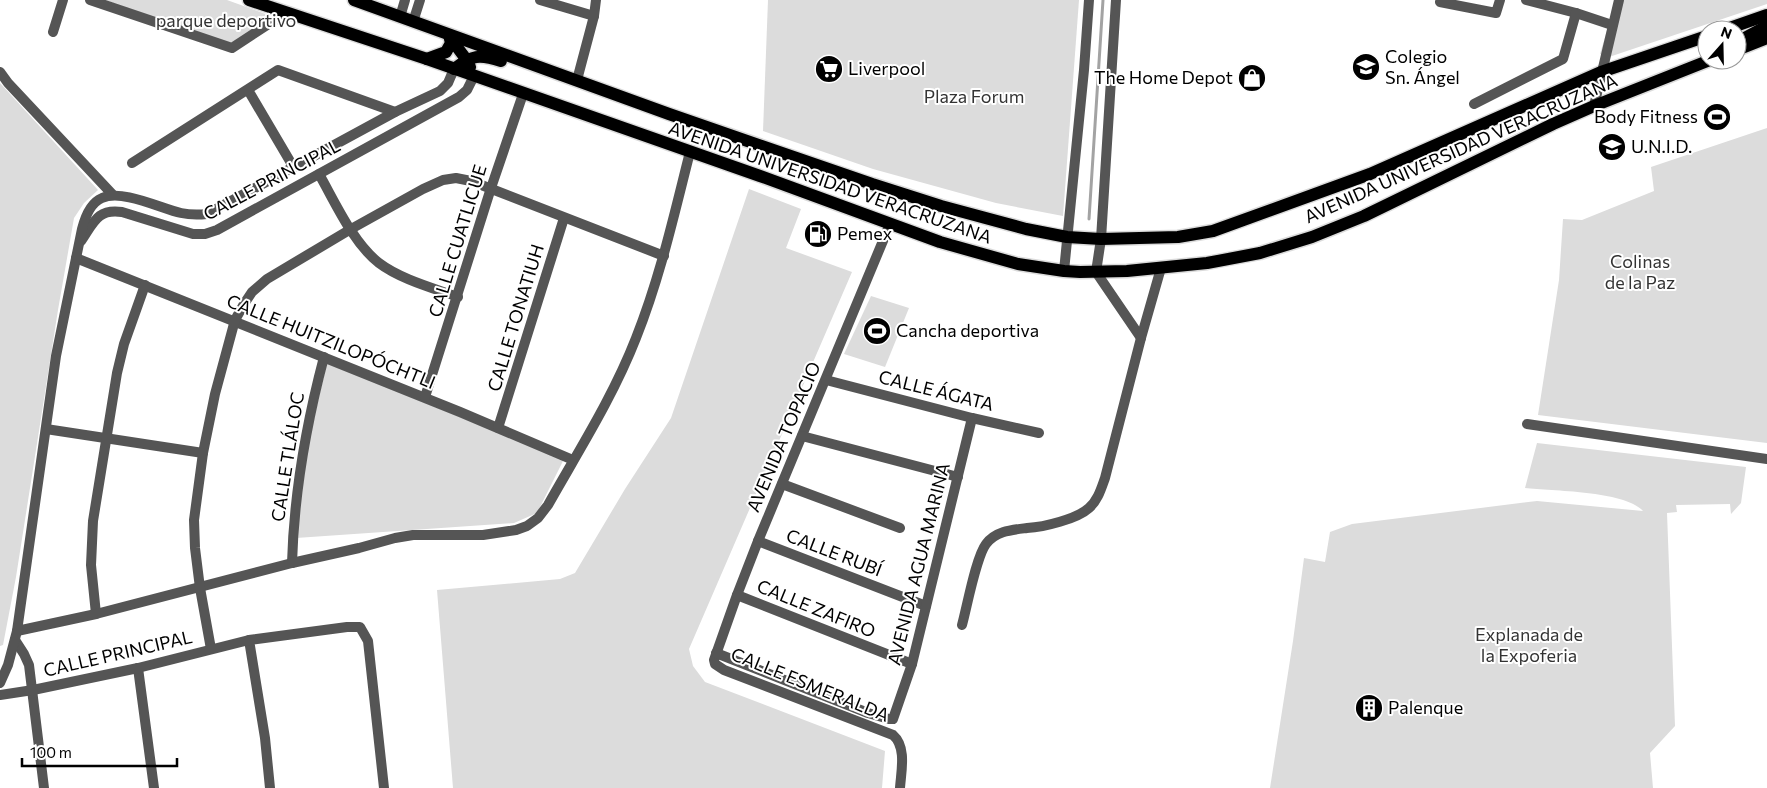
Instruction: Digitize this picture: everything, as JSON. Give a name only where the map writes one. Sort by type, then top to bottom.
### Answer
[{"type":"main road","name":"AVENIDA UNIVERSIDAD VERACRUZANA","points":[[249,0],[454,69],[760,176],[890,224],[990,257],[1064,272],[1161,268],[1207,263],[1245,256],[1312,237],[1364,216],[1387,203],[1594,106],[1697,65]]},
{"type":"main road","name":"AVENIDA UNIVERSIDAD VERACRUZANA","points":[[354,0],[450,37],[872,184],[994,221],[1067,237],[1101,239],[1178,237],[1213,231],[1370,174],[1601,72],[1697,39]]},
{"type":"main road","points":[[1747,22],[1767,15]]},
{"type":"main road","points":[[1747,37],[1767,26]]},
{"type":"main road","points":[[427,60],[446,52],[449,48],[450,37]]},
{"type":"main road","points":[[450,37],[466,59],[474,76]]},
{"type":"main road","points":[[1747,46],[1767,38]]},
{"type":"main road","points":[[454,69],[466,59],[480,56],[544,77],[557,80],[577,80]]},
{"type":"street","points":[[53,32],[63,0]]},
{"type":"street","points":[[90,0],[232,48],[287,12]]},
{"type":"street","points":[[400,17],[405,0]]},
{"type":"street","points":[[413,22],[420,0]]},
{"type":"street","points":[[540,0],[594,16]]},
{"type":"street","points":[[577,80],[594,16],[596,0]]},
{"type":"street","points":[[1064,272],[1089,0]]},
{"type":"street","points":[[1116,0],[1101,239],[1096,272],[1141,338]]},
{"type":"street","points":[[1440,2],[1496,14],[1500,0]]},
{"type":"street","points":[[1526,0],[1558,4],[1576,13],[1612,25]]},
{"type":"street","points":[[1594,106],[1618,0]]},
{"type":"street","points":[[1474,104],[1563,59],[1576,13]]},
{"type":"street","name":"CALLE PRINCIPAL","points":[[0,683],[16,636],[56,356],[84,218],[94,203],[112,195],[125,196],[182,213],[196,216],[208,214],[395,112],[440,91],[448,83],[454,69]]},
{"type":"street","points":[[132,163],[278,70],[395,112]]},
{"type":"street","points":[[0,72],[112,195]]},
{"type":"street","name":"CALLE PRINCIPAL","points":[[79,244],[96,218],[104,212],[111,210],[187,233],[211,232],[458,97],[467,90],[474,76]]},
{"type":"street","points":[[248,90],[294,168]]},
{"type":"street","name":"CALLE CUATLICUE","points":[[425,398],[491,188],[523,94]]},
{"type":"street","points":[[16,636],[395,538],[413,535],[483,535],[516,530],[527,526],[538,518],[548,505],[603,410],[623,369],[646,312],[664,256],[690,152]]},
{"type":"street","points":[[319,174],[350,229],[368,253],[380,264],[458,297]]},
{"type":"street","points":[[211,649],[200,588],[194,520],[203,453],[217,385],[235,320],[252,292],[267,279],[350,229],[423,189],[443,180],[456,178],[491,188],[664,256]]},
{"type":"street","name":"CALLE TONATIUH","points":[[498,428],[564,218]]},
{"type":"street","name":"AVENIDA TOPACIO","points":[[715,664],[716,653],[758,541],[890,224]]},
{"type":"street","name":"CALLE HUITZILOPÓCHTLI","points":[[76,258],[235,320],[573,460]]},
{"type":"street","points":[[962,625],[981,552],[991,538],[1004,531],[1032,528],[1075,516],[1088,509],[1098,497],[1106,478],[1141,338],[1161,268]]},
{"type":"street","points":[[96,614],[91,565],[93,521],[117,373],[124,344],[145,285]]},
{"type":"street","name":"CALLE TLÁLOC","points":[[292,564],[294,516],[302,458],[309,415],[324,357]]},
{"type":"street","name":"CALLE ÁGATA","points":[[826,380],[972,418],[1039,433]]},
{"type":"street","name":"AVENIDA AGUA MARINA","points":[[716,653],[868,713],[893,719],[896,716],[912,664],[972,418]]},
{"type":"street","points":[[1527,424],[1767,459]]},
{"type":"street","points":[[46,429],[203,453]]},
{"type":"street","points":[[802,436],[958,477]]},
{"type":"street","points":[[782,484],[900,528]]},
{"type":"street","name":"CALLE RUBÍ","points":[[758,541],[926,606]]},
{"type":"street","name":"CALLE ZAFIRO","points":[[737,595],[912,664]]},
{"type":"street","name":"CALLE PRINCIPAL","points":[[0,695],[138,668],[249,640],[347,627],[360,627],[368,641],[384,788]]},
{"type":"street","name":"CALLE PRINCIPAL","points":[[16,636],[29,665],[33,690]]},
{"type":"street","points":[[249,640],[265,738],[270,788]]},
{"type":"street","name":"CALLE ESMERALDA","points":[[715,664],[724,670],[892,735],[897,739],[902,753],[900,788]]},
{"type":"street","points":[[138,668],[154,788]]},
{"type":"street","points":[[33,690],[44,788]]},
{"type":"green space","name":"parque deportivo","points":[[105,0],[227,0],[271,16],[249,34],[231,45]]},
{"type":"green space","name":"Plaza Forum","points":[[768,0],[1079,0],[1063,216],[996,203],[873,169],[763,131]]},
{"type":"green space","points":[[1616,0],[1767,0],[1767,4],[1719,20],[1697,20],[1697,27],[1609,57],[1600,54]]},
{"type":"green space","points":[[0,83],[98,190],[84,203],[74,218],[16,577],[3,645],[0,646]]},
{"type":"green space","name":"Colinas de la Paz","points":[[1767,128],[1767,443],[1538,415],[1559,280],[1563,219],[1582,220],[1654,191],[1651,167]]},
{"type":"green space","points":[[749,189],[801,209],[786,248],[852,272],[689,649],[693,666],[705,682],[885,751],[882,788],[453,788],[437,590],[560,579],[575,573],[625,489],[671,418]]},
{"type":"green space","name":"Cancha deportiva","points":[[871,296],[909,308],[885,367],[844,354]]},
{"type":"green space","points":[[327,363],[564,459],[537,513],[514,523],[296,538],[308,444]]},
{"type":"green space","name":"Explanada de la Expoferia","points":[[1537,443],[1746,467],[1741,503],[1731,514],[1730,504],[1676,505],[1677,512],[1667,513],[1675,726],[1650,753],[1653,788],[1270,788],[1304,558],[1325,562],[1330,532],[1352,524],[1537,501],[1643,511],[1634,504],[1621,499],[1588,493],[1525,488]]},
{"type":"waterway","points":[[1089,219],[1103,0]]},
{"type":"place","name":"Colegio Sn. Ángel","points":[[1366,67]]},
{"type":"place","name":"Liverpool","points":[[829,69]]},
{"type":"place","name":"The Home Depot","points":[[1252,78]]},
{"type":"place","name":"Body Fitness","points":[[1717,117]]},
{"type":"place","name":"U.N.I.D.","points":[[1612,147]]},
{"type":"place","name":"Pemex","points":[[818,234]]},
{"type":"place","name":"Cancha deportiva","points":[[877,331]]},
{"type":"place","name":"Palenque","points":[[1369,708]]}]
